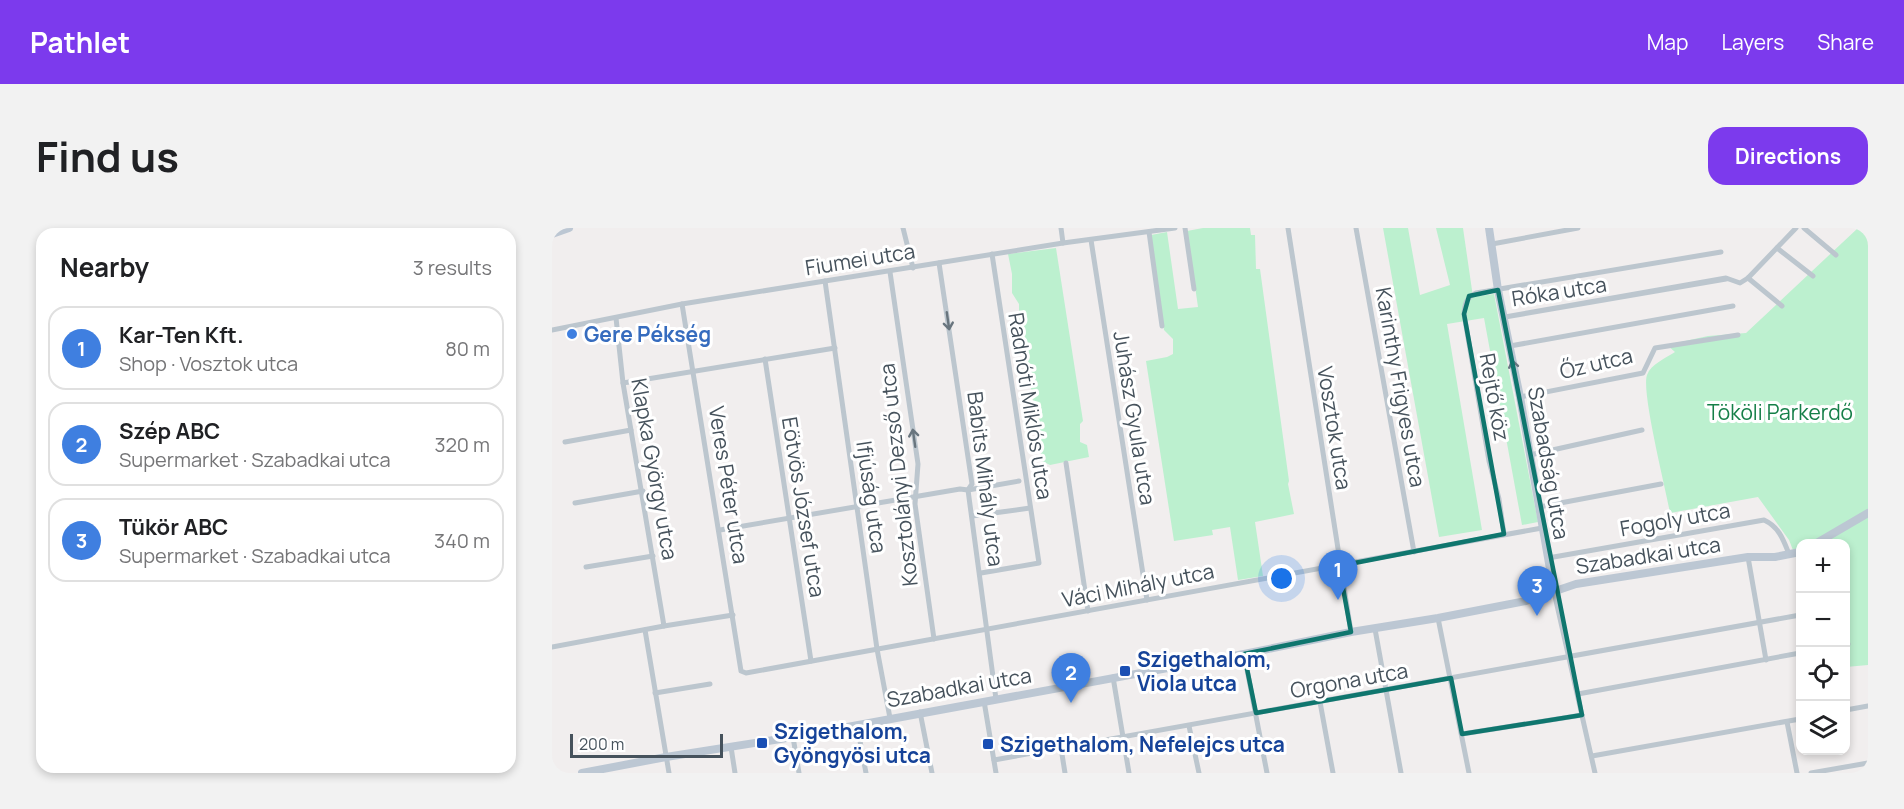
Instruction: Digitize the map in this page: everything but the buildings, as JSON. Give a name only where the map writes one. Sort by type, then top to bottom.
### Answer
[{"type":"street","points":[[552,234],[569,228]]},
{"type":"street","points":[[903,228],[913,268]]},
{"type":"street","points":[[1061,228],[1063,243]]},
{"type":"street","name":"Fiumei utca","points":[[552,330],[682,304],[1063,243],[1175,228]]},
{"type":"street","points":[[1185,228],[1194,289]]},
{"type":"street","name":"Vosztok utca","points":[[1288,228],[1351,632]]},
{"type":"street","name":"Karinthy Frigyes utca","points":[[1356,228],[1414,552]]},
{"type":"street","name":"Szabadság utca","points":[[1489,228],[1498,290],[1520,397],[1554,592],[1594,773]]},
{"type":"street","points":[[1491,244],[1578,228]]},
{"type":"street","points":[[1782,306],[1748,278],[1796,228]]},
{"type":"street","points":[[1804,228],[1836,255]]},
{"type":"street","points":[[1149,232],[1162,326]]},
{"type":"street","name":"Juhász Gyula utca","points":[[1091,240],[1147,600]]},
{"type":"street","points":[[1777,248],[1813,276]]},
{"type":"street","points":[[1498,290],[1721,252]]},
{"type":"street","name":"Radnóti Miklós utca","points":[[981,573],[1039,563],[992,254]]},
{"type":"street","name":"Babits Mihály utca","points":[[939,263],[972,484],[968,490],[981,573],[996,699]]},
{"type":"street","name":"Kosztolányi Dezső utca","points":[[890,272],[918,464],[915,504],[934,639]]},
{"type":"street","name":"Róka utca","points":[[1505,318],[1726,279],[1740,282],[1748,278]]},
{"type":"street","name":"Ifjúság utca","points":[[825,281],[877,649],[890,718]]},
{"type":"street","name":"Rejtő köz","points":[[1498,290],[1476,293],[1469,297],[1464,304],[1464,314],[1504,534]]},
{"type":"street","name":"Veres Péter utca","points":[[682,304],[741,671]]},
{"type":"street","points":[[1510,346],[1732,306]]},
{"type":"street","name":"Klapka György utca","points":[[615,318],[623,383],[664,626]]},
{"type":"street","name":"Őz utca","points":[[1520,397],[1643,373],[1655,348],[1738,335]]},
{"type":"street","points":[[623,383],[835,348]]},
{"type":"street","name":"Eötvös József utca","points":[[765,359],[811,661]]},
{"type":"street","points":[[565,442],[631,430]]},
{"type":"street","points":[[1530,455],[1642,430]]},
{"type":"street","points":[[1066,463],[1088,611]]},
{"type":"street","points":[[720,530],[1019,481]]},
{"type":"street","points":[[1539,507],[1661,484]]},
{"type":"street","points":[[575,503],[643,491]]},
{"type":"street","points":[[972,516],[1030,508]]},
{"type":"street","points":[[1822,539],[1868,513]]},
{"type":"street","name":"Fogoly utca","points":[[1548,558],[1764,520],[1779,530],[1789,554]]},
{"type":"street","name":"Váci Mihály utca","points":[[741,671],[746,673],[988,630],[1542,528]]},
{"type":"street","name":"Szabadkai utca","points":[[582,773],[793,737],[1244,654],[1351,632],[1438,618],[1526,601],[1576,584],[1748,557],[1796,553]]},
{"type":"street","points":[[586,567],[653,556]]},
{"type":"street","points":[[1748,557],[1766,660]]},
{"type":"street","points":[[552,647],[733,615]]},
{"type":"street","name":"Orgona utca","points":[[994,760],[1796,616]]},
{"type":"street","points":[[1438,618],[1469,773]]},
{"type":"street","points":[[1375,629],[1401,773]]},
{"type":"street","points":[[645,630],[669,773]]},
{"type":"street","points":[[1244,654],[1267,773]]},
{"type":"street","points":[[1578,694],[1796,654]]},
{"type":"street","points":[[1113,677],[1129,773]]},
{"type":"street","points":[[656,693],[710,684]]},
{"type":"street","points":[[984,701],[996,773]]},
{"type":"street","points":[[1320,702],[1333,773]]},
{"type":"street","points":[[1850,709],[1868,706]]},
{"type":"street","points":[[920,712],[932,773]]},
{"type":"street","points":[[1462,734],[1582,715]]},
{"type":"street","points":[[1592,756],[1796,720]]},
{"type":"street","points":[[1787,722],[1797,773]]},
{"type":"street","points":[[857,725],[866,773]]},
{"type":"street","points":[[1189,726],[1199,773]]},
{"type":"street","points":[[793,737],[800,773]]},
{"type":"street","points":[[731,747],[735,773]]},
{"type":"street","points":[[1061,748],[1065,773]]},
{"type":"street","points":[[1811,773],[1868,763]]},
{"type":"highlighted area","points":[[1498,290],[1582,715],[1462,734],[1451,678],[1256,713],[1244,654],[1351,632],[1339,566],[1504,534],[1464,314],[1469,296]]},
{"type":"green space","points":[[1203,228],[1250,228],[1251,235],[1255,235],[1256,269],[1260,269],[1288,484],[1294,514],[1255,522],[1263,576],[1238,580],[1230,527],[1212,530],[1213,535],[1174,541],[1146,361],[1173,354],[1173,339],[1164,330],[1151,235],[1167,232],[1178,309],[1198,307],[1187,231]]},
{"type":"green space","points":[[1383,228],[1408,228],[1420,295],[1450,285],[1436,228],[1463,228],[1473,297],[1494,294],[1538,522],[1522,525],[1484,318],[1447,324],[1482,530],[1439,537]]},
{"type":"green space","name":"Tököli Parkerdő","points":[[1858,228],[1868,228],[1868,665],[1850,667],[1850,539],[1796,539],[1796,558],[1789,540],[1758,497],[1670,513],[1651,420],[1646,385],[1647,375],[1659,362],[1675,352],[1667,345],[1708,336],[1746,333]]},
{"type":"green space","points":[[1056,248],[1083,421],[1080,424],[1080,442],[1087,445],[1089,457],[1050,465],[1042,461],[1028,368],[1028,353],[1019,318],[1019,304],[1012,293],[1012,274],[1008,254]]},
{"type":"place","name":"Gere Pékség","points":[[572,334]]},
{"type":"place","name":"Kar-Ten Kft.","points":[[1338,600]]},
{"type":"place","name":"Tükör ABC","points":[[1537,616]]},
{"type":"place","name":"Szigethalom, Viola utca","points":[[1125,671]]},
{"type":"place","name":"Szép ABC","points":[[1071,703]]},
{"type":"place","name":"Szigethalom, Gyöngyösi utca","points":[[762,743]]},
{"type":"place","name":"Szigethalom, Nefelejcs utca","points":[[988,744]]}]
